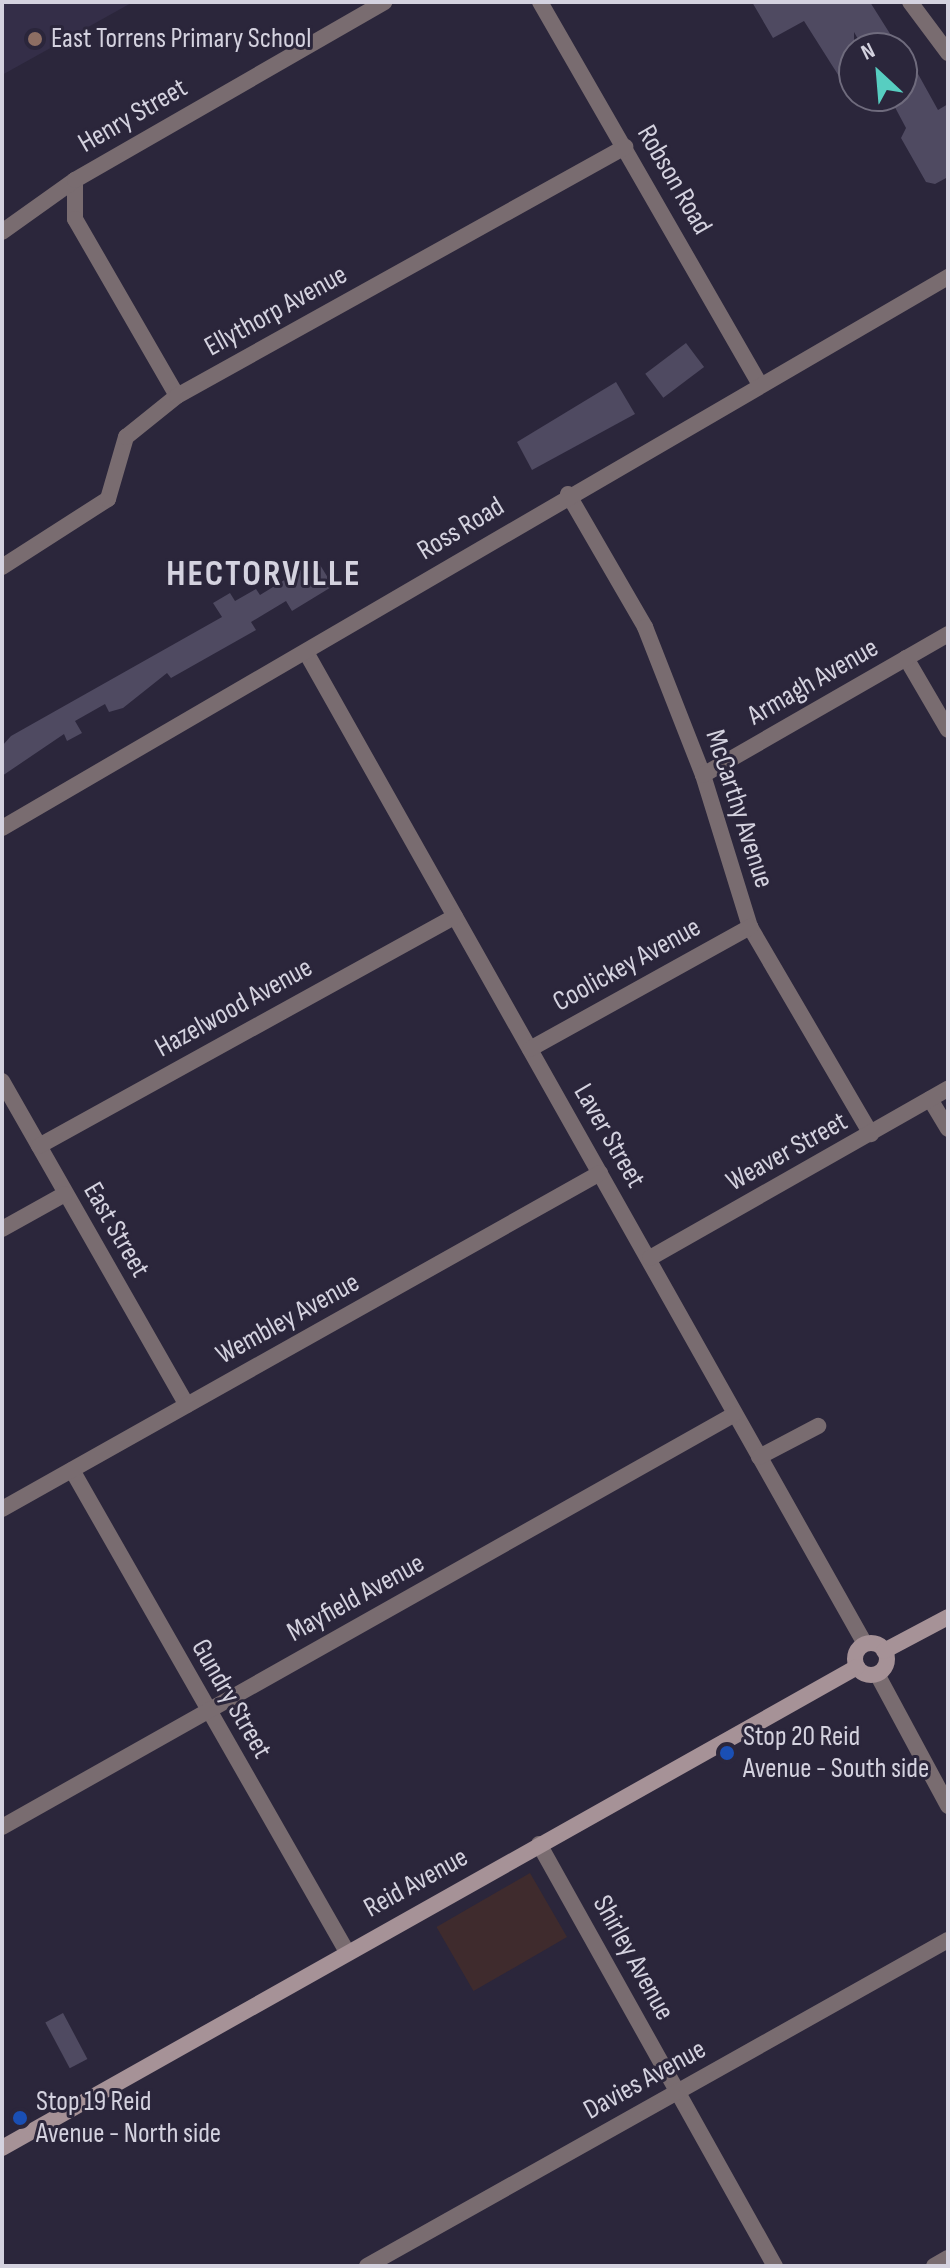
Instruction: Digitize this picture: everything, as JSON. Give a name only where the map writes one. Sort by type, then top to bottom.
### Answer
[{"type":"street","name":"Henry Street","points":[[2,232],[75,180],[384,2]]},
{"type":"street","name":"Robson Road","points":[[540,2],[760,385]]},
{"type":"street","points":[[910,2],[948,53]]},
{"type":"street","name":"Ellythorp Avenue","points":[[2,567],[108,499],[126,437],[177,396],[625,147]]},
{"type":"street","points":[[75,180],[75,219],[177,396]]},
{"type":"street","name":"Ross Road","points":[[2,828],[307,654],[568,494],[948,277]]},
{"type":"street","name":"McCarthy Avenue","points":[[568,494],[645,627],[703,775],[750,927],[871,1134]]},
{"type":"street","name":"Armagh Avenue","points":[[703,775],[948,634]]},
{"type":"street","name":"Laver Street","points":[[307,654],[865,1644]]},
{"type":"street","points":[[906,658],[948,730]]},
{"type":"street","name":"Hazelwood Avenue","points":[[39,1146],[455,916]]},
{"type":"street","name":"Coolickey Avenue","points":[[530,1049],[750,927]]},
{"type":"street","name":"East Street","points":[[2,1081],[187,1405]]},
{"type":"street","name":"Weaver Street","points":[[650,1258],[948,1089]]},
{"type":"street","points":[[930,1099],[948,1129]]},
{"type":"street","name":"Wembley Avenue","points":[[2,1509],[600,1173]]},
{"type":"street","points":[[2,1229],[65,1194]]},
{"type":"street","name":"Mayfield Avenue","points":[[2,1827],[735,1414]]},
{"type":"street","points":[[759,1457],[818,1426]]},
{"type":"street","name":"Gundry Street","points":[[72,1470],[347,1952]]},
{"type":"street","points":[[948,1617],[884,1651],[865,1644],[855,1656],[857,1667],[877,1674],[948,1806]]},
{"type":"street","points":[[877,1674],[887,1662],[884,1651]]},
{"type":"street","name":"Reid Avenue","points":[[2,2148],[857,1667]]},
{"type":"street","name":"Shirley Avenue","points":[[539,1844],[775,2266]]},
{"type":"street","name":"Davies Avenue","points":[[367,2266],[948,1940]]},
{"type":"street","points":[[934,2266],[948,2258]]},
{"type":"shaded area","name":"East Torrens Primary School","points":[[2,2],[133,2],[2,75]]},
{"type":"shaded area","points":[[530,1873],[567,1937],[473,1991],[436,1927]]},
{"type":"building","points":[[752,2],[870,2],[889,32],[838,32],[838,75],[804,21],[773,38]]},
{"type":"building","points":[[918,74],[938,110],[948,104],[948,177],[935,184],[926,182],[901,138],[906,128],[898,112],[918,112]]},
{"type":"building","points":[[686,343],[704,367],[663,398],[645,374]]},
{"type":"building","points":[[616,382],[635,414],[532,470],[517,442]]},
{"type":"building","points":[[317,560],[333,586],[292,611],[286,601],[251,622],[256,630],[171,678],[167,673],[123,708],[109,712],[105,704],[75,721],[82,733],[67,741],[64,734],[2,776],[2,746],[11,736],[222,617],[213,603],[230,593],[235,601],[256,589],[260,595]]},
{"type":"building","points":[[63,2013],[87,2059],[70,2068],[45,2022]]},
{"type":"place","name":"East Torrens Primary School","points":[[35,39]]},
{"type":"place","name":"Stop 20 Reid Avenue - South side","points":[[727,1753]]},
{"type":"place","name":"Stop 19 Reid Avenue - North side","points":[[20,2118]]},
{"type":"district","name":"HECTORVILLE","points":[[264,575]]}]
